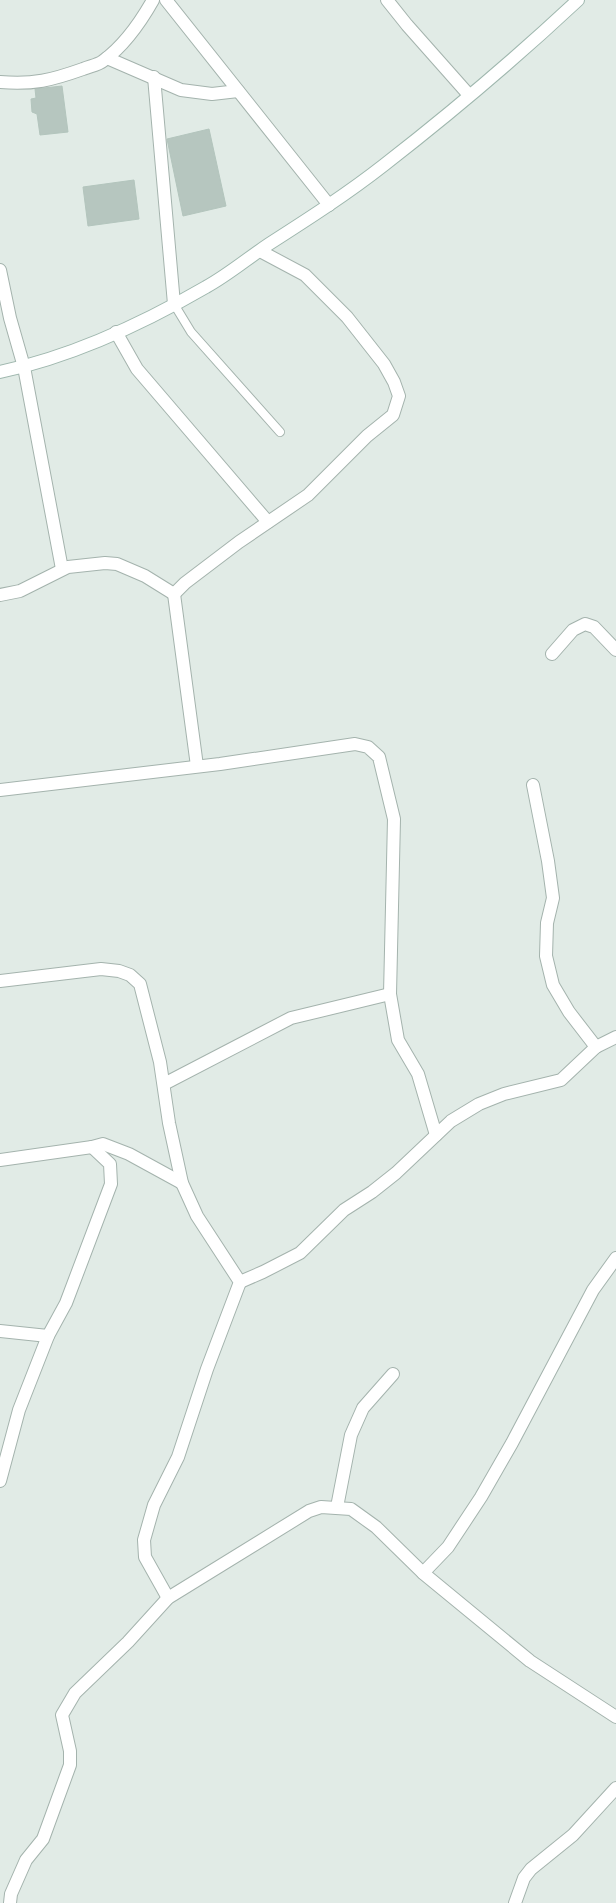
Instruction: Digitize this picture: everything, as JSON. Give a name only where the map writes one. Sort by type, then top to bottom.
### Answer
[{"type":"street","points":[[0,82],[32,83],[63,76],[102,62],[117,50],[141,22],[153,0]]},
{"type":"street","points":[[166,0],[329,205]]},
{"type":"street","points":[[386,0],[468,95]]},
{"type":"street","points":[[0,372],[24,367],[116,332],[141,321],[207,287],[329,205],[383,166],[538,36],[578,0]]},
{"type":"street","points":[[107,58],[181,90],[212,94],[238,91]]},
{"type":"street","points":[[154,78],[174,304]]},
{"type":"street","points":[[174,594],[215,560],[308,495],[367,436],[393,415],[399,396],[394,382],[384,364],[347,317],[305,275],[260,251]]},
{"type":"street","points":[[0,270],[10,318],[24,367],[62,569]]},
{"type":"street","points":[[116,332],[137,369],[268,522]]},
{"type":"street","points":[[0,595],[20,591],[62,569],[94,563],[117,564],[145,576],[174,594]]},
{"type":"street","points":[[174,594],[197,766]]},
{"type":"street","points":[[552,654],[573,630],[585,624],[594,627],[616,650]]},
{"type":"street","points":[[0,790],[197,766],[355,744],[362,745],[374,751],[379,757],[384,772],[394,819],[390,994],[398,1040],[418,1074],[436,1135]]},
{"type":"street","points":[[533,785],[554,898],[547,924],[546,956],[553,985],[569,1012],[596,1047]]},
{"type":"street","points":[[0,981],[101,969],[119,971],[130,975],[140,984],[160,1062],[169,1123],[182,1183],[197,1216],[240,1282]]},
{"type":"street","points":[[164,1084],[291,1018],[390,994]]},
{"type":"street","points":[[168,1598],[145,1557],[144,1540],[154,1505],[178,1457],[207,1369],[240,1282],[300,1253],[344,1210],[372,1192],[390,1178],[451,1121],[479,1104],[504,1094],[561,1080],[596,1047],[616,1037]]},
{"type":"street","points":[[0,1160],[92,1147],[103,1144],[129,1154],[182,1183]]},
{"type":"street","points":[[0,1481],[19,1410],[48,1336],[66,1303],[111,1184],[110,1164],[92,1147]]},
{"type":"street","points":[[423,1573],[448,1547],[481,1497],[516,1437],[593,1290],[616,1258]]},
{"type":"street","points":[[0,1331],[48,1336]]},
{"type":"street","points":[[337,1507],[351,1435],[363,1408],[393,1374]]},
{"type":"street","points":[[10,1903],[11,1894],[26,1860],[43,1839],[70,1766],[70,1751],[62,1715],[75,1693],[128,1642],[168,1598],[309,1511],[321,1507],[351,1509],[376,1527],[423,1573],[530,1661],[616,1716]]},
{"type":"street","points":[[515,1903],[524,1878],[531,1869],[573,1835],[616,1788]]},
{"type":"lane","points":[[174,304],[191,332],[280,432]]},
{"type":"building","points":[[62,86],[68,132],[40,135],[37,114],[32,112],[31,99],[36,98],[35,89]]},
{"type":"building","points":[[209,129],[226,206],[183,216],[167,139]]},
{"type":"building","points":[[134,180],[139,219],[88,226],[83,187]]}]
